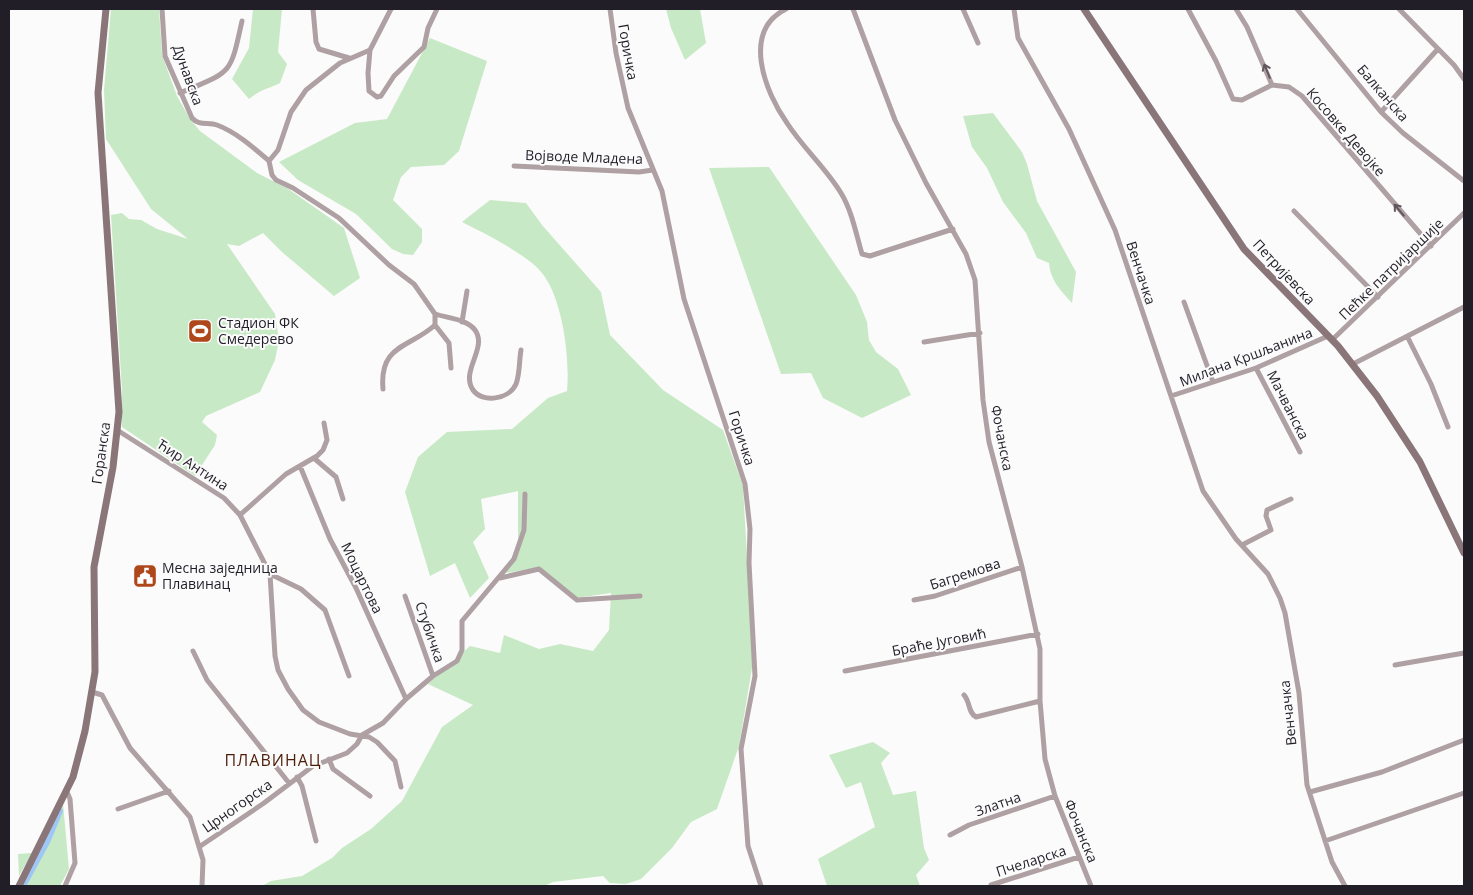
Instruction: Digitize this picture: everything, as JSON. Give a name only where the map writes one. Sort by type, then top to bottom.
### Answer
[{"type":"main road","name":"Горанска","points":[[18,886],[67,792],[79,757],[92,692],[95,666],[94,567],[113,467],[117,430],[118,381],[98,93],[106,9]]},
{"type":"main road","name":"Петријевска","points":[[1084,9],[1249,255],[1354,364],[1408,441],[1464,552]]},
{"type":"street","name":"Дунавска","points":[[162,9],[166,56],[187,110],[197,123],[214,124],[225,129],[269,162]]},
{"type":"street","points":[[313,9],[317,46],[322,51],[349,58]]},
{"type":"street","points":[[391,9],[370,50],[369,91],[377,97],[381,96],[394,76],[424,47],[428,28],[438,9]]},
{"type":"street","name":"Горичка","points":[[610,9],[616,53],[628,108],[666,208],[677,270],[689,316],[745,484],[750,529],[749,590],[755,676],[741,749],[748,846],[761,886]]},
{"type":"street","points":[[786,9],[768,23],[760,43],[760,57],[768,87],[787,124],[841,194],[850,212],[862,254],[870,256],[952,228]]},
{"type":"street","name":"Фочанска","points":[[853,9],[895,120],[926,184],[966,254],[975,280],[983,400],[989,442],[1038,634],[1041,662],[1040,702],[1046,758],[1055,796],[1091,886]]},
{"type":"street","points":[[962,9],[978,43]]},
{"type":"street","name":"Венчачка","points":[[1014,9],[1018,38],[1069,129],[1115,230],[1203,491],[1221,520],[1268,574],[1275,586],[1285,613],[1299,693],[1303,756],[1310,792],[1338,876],[1345,886]]},
{"type":"street","points":[[1188,9],[1216,61],[1233,99],[1242,100],[1272,85],[1248,27],[1236,9]]},
{"type":"street","name":"Балканска","points":[[1297,9],[1381,112],[1403,133],[1464,181]]},
{"type":"street","points":[[1399,9],[1437,50],[1450,60],[1464,79]]},
{"type":"street","points":[[180,93],[220,75],[229,68],[234,57],[242,21]]},
{"type":"street","points":[[370,50],[349,58],[321,77],[300,97],[291,112],[278,150],[269,162],[272,175],[276,180],[293,188],[339,218],[389,265],[414,284],[435,314],[435,325],[449,342],[451,368]]},
{"type":"street","points":[[1381,112],[1437,50]]},
{"type":"street","name":"Косовке Девојке","points":[[1272,85],[1289,87],[1302,96],[1431,246]]},
{"type":"street","name":"Војводе Младена","points":[[514,166],[638,172],[653,170]]},
{"type":"street","points":[[1294,212],[1378,297]]},
{"type":"street","name":"Пећке патријаршије","points":[[1330,338],[1378,297],[1464,213]]},
{"type":"street","points":[[462,322],[467,291]]},
{"type":"street","points":[[1184,302],[1213,382]]},
{"type":"street","points":[[1354,364],[1408,338],[1464,307]]},
{"type":"street","points":[[435,314],[462,322],[470,326],[477,335],[477,348],[469,380],[472,388],[482,397],[499,397],[514,388],[518,376],[521,350]]},
{"type":"street","points":[[383,389],[384,369],[394,350],[422,336],[435,325]]},
{"type":"street","points":[[924,342],[980,333]]},
{"type":"street","name":"Милана Кршљанина","points":[[1171,396],[1256,368],[1330,338]]},
{"type":"street","points":[[1408,338],[1431,384],[1448,427]]},
{"type":"street","name":"Мачванска","points":[[1256,368],[1300,452]]},
{"type":"street","points":[[240,515],[286,474],[315,459],[323,450],[327,440],[324,423]]},
{"type":"street","name":"Ћир Антина","points":[[117,430],[224,498],[240,515],[270,574],[275,656],[278,670],[288,689],[303,710],[319,722],[342,732],[371,738],[394,758],[401,787]]},
{"type":"street","points":[[315,459],[336,477],[343,499]]},
{"type":"street","name":"Моцартова","points":[[300,466],[330,539],[356,588],[406,699]]},
{"type":"street","points":[[500,578],[514,559],[521,542],[525,494]]},
{"type":"street","points":[[1242,545],[1271,530],[1266,516],[1267,510],[1291,499]]},
{"type":"street","name":"Багремова","points":[[914,600],[935,596],[1022,567]]},
{"type":"street","points":[[500,578],[539,569],[576,600],[640,596]]},
{"type":"street","points":[[270,574],[301,589],[325,610],[349,676]]},
{"type":"street","name":"Црногорска","points":[[199,846],[264,803],[297,777],[329,759],[352,750],[362,735],[388,719],[406,699],[433,676],[457,662],[462,650],[461,627],[463,619],[500,578]]},
{"type":"street","name":"Стубичка","points":[[405,596],[433,676]]},
{"type":"street","name":"Браће Југовић","points":[[845,671],[1038,634]]},
{"type":"street","points":[[193,651],[207,680],[289,783]]},
{"type":"street","points":[[1395,665],[1464,653]]},
{"type":"street","points":[[92,692],[102,695],[130,748],[190,817],[204,869],[202,886]]},
{"type":"street","points":[[964,695],[971,713],[976,717],[1040,702]]},
{"type":"street","points":[[1310,792],[1382,772],[1464,740]]},
{"type":"street","points":[[329,759],[333,769],[370,796]]},
{"type":"street","points":[[297,777],[302,786],[316,841]]},
{"type":"street","points":[[118,809],[169,791]]},
{"type":"street","points":[[64,886],[75,863],[70,798],[67,792]]},
{"type":"street","points":[[1325,841],[1464,793]]},
{"type":"street","name":"Златна","points":[[950,835],[979,822],[1055,796]]},
{"type":"street","name":"Пчеларска","points":[[991,885],[1079,857]]},
{"type":"green space","points":[[111,9],[159,9],[162,55],[177,96],[190,119],[200,131],[257,173],[287,188],[344,228],[360,278],[334,296],[282,252],[263,233],[239,246],[227,244],[275,314],[279,340],[275,360],[260,392],[206,416],[202,422],[217,435],[215,445],[195,476],[122,427],[122,390],[111,215],[122,213],[129,219],[141,220],[157,229],[188,239],[151,209],[106,139],[104,90]]},
{"type":"green space","points":[[253,9],[282,9],[278,52],[287,64],[280,83],[261,91],[249,99],[232,79],[249,48]]},
{"type":"green space","points":[[666,9],[700,9],[706,43],[685,60],[671,28]]},
{"type":"green space","points":[[430,38],[487,61],[459,151],[444,165],[411,167],[401,177],[393,200],[422,229],[422,242],[413,255],[403,254],[392,249],[356,214],[298,180],[279,162],[355,123],[387,119]]},
{"type":"green space","points":[[993,113],[1022,152],[1037,201],[1076,272],[1072,303],[1060,290],[1051,275],[1049,263],[1037,258],[1026,233],[1003,202],[987,168],[972,147],[963,116]]},
{"type":"green space","points":[[769,167],[856,295],[867,322],[869,340],[876,352],[898,369],[911,395],[862,418],[823,398],[811,373],[781,374],[709,168]]},
{"type":"green space","points":[[490,200],[526,203],[542,225],[601,292],[610,335],[663,390],[723,430],[743,486],[753,662],[739,746],[717,809],[691,822],[672,848],[641,879],[626,884],[610,883],[603,876],[553,882],[544,886],[262,886],[271,881],[302,876],[332,858],[342,848],[371,829],[402,801],[442,727],[473,705],[428,684],[470,646],[500,653],[504,635],[539,649],[560,644],[593,651],[609,630],[611,593],[576,598],[540,567],[506,573],[518,540],[518,491],[481,499],[485,529],[473,542],[489,578],[470,598],[455,563],[430,576],[405,492],[418,457],[447,432],[512,429],[548,398],[567,391],[568,378],[564,330],[549,284],[542,273],[527,259],[462,222]]},
{"type":"green space","points":[[873,742],[890,753],[881,763],[893,795],[916,791],[924,848],[929,860],[916,875],[920,886],[827,886],[818,859],[875,827],[861,782],[846,788],[829,755]]},
{"type":"green space","points":[[63,803],[69,869],[60,886],[23,886],[47,842]]},
{"type":"green space","points":[[32,853],[19,876],[18,854]]},
{"type":"waterway","points":[[23,886],[47,842],[60,811]]},
{"type":"place","name":"Стадион ФК Смедерево","points":[[200,331]]},
{"type":"place","name":"Месна заједница Плавинац","points":[[145,576]]},
{"type":"district","name":"ПЛАВИНАЦ","points":[[273,760]]}]
